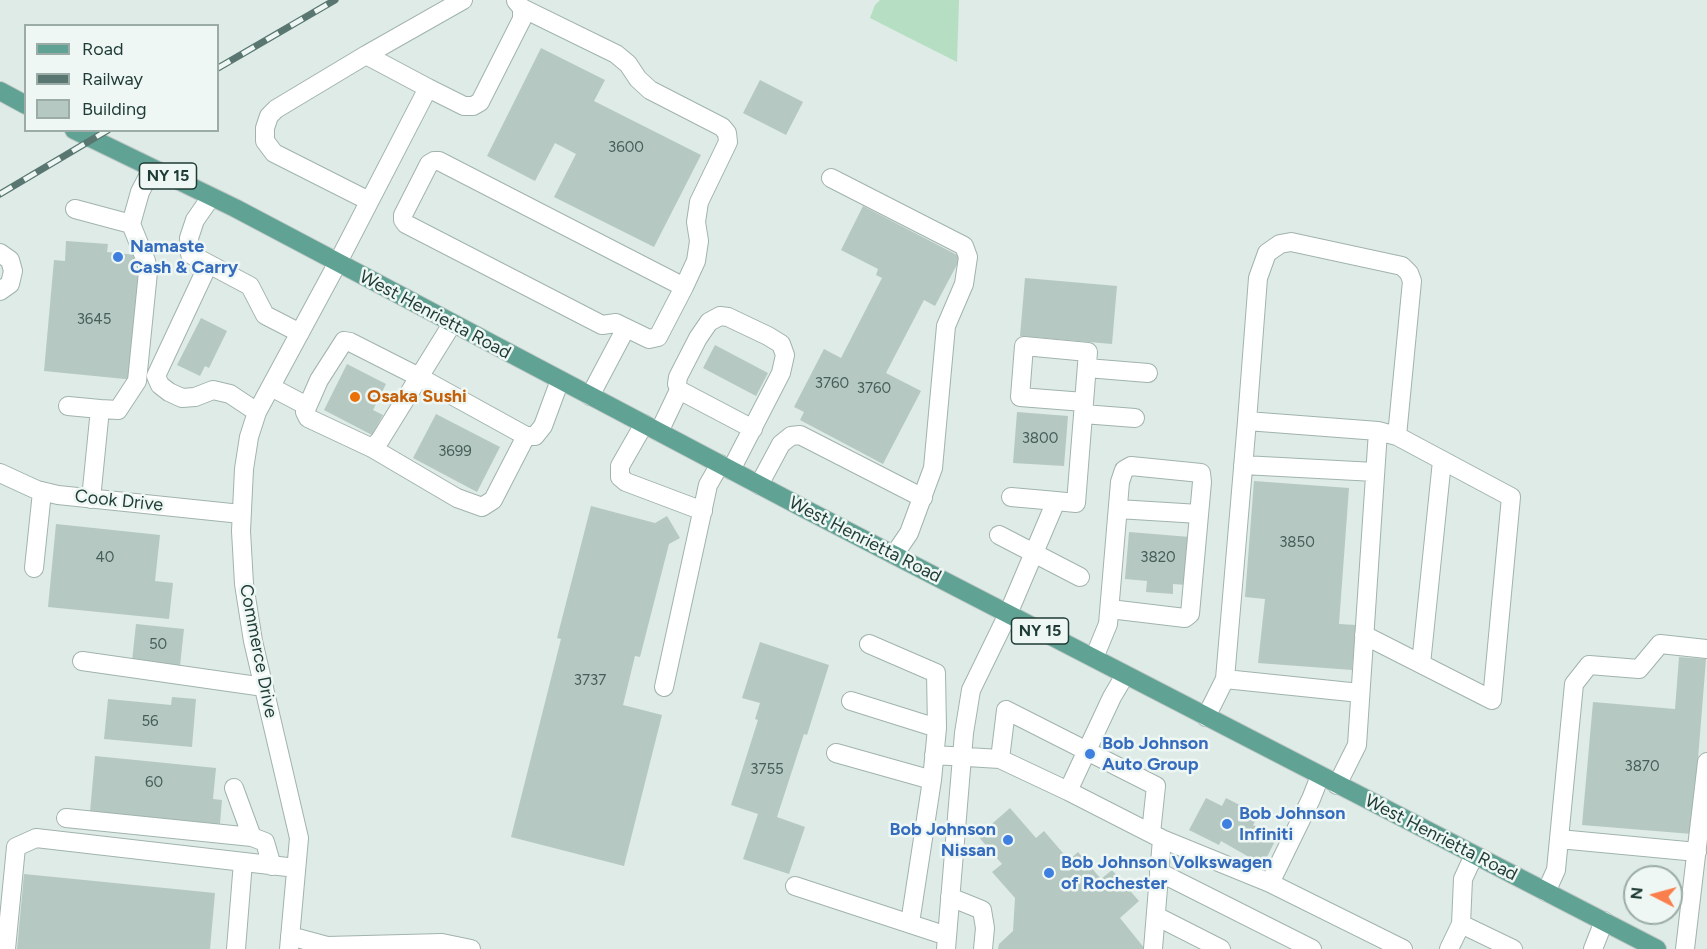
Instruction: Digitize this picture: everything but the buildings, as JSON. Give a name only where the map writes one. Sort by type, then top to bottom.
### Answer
[{"type":"main road","points":[[0,91],[24,104]]},
{"type":"main road","name":"West Henrietta Road","points":[[78,132],[211,196],[759,485],[1658,949]]},
{"type":"street","points":[[369,201],[274,153],[265,141],[265,128],[269,116],[276,109],[366,55],[463,0]]},
{"type":"street","points":[[366,55],[464,106],[473,105],[480,102],[522,19],[518,4]]},
{"type":"street","points":[[518,4],[616,54],[628,64],[638,79],[650,90],[722,127],[727,133],[728,142],[699,202],[696,222],[699,241],[696,261],[684,287],[658,337],[649,339],[615,323],[602,325],[406,224],[403,220],[403,215],[429,164],[440,161],[684,287]]},
{"type":"street","name":"Commerce Drive","points":[[290,943],[299,838],[253,641],[244,584],[241,514],[249,436],[257,412],[428,88]]},
{"type":"street","points":[[68,406],[118,410],[138,381],[147,272],[146,261],[131,224],[140,192],[152,169]]},
{"type":"street","points":[[831,178],[964,246],[968,257],[964,284],[946,326],[933,468],[909,533],[894,555]]},
{"type":"street","points":[[211,196],[195,220],[189,238],[190,254],[250,286],[265,315],[300,333]]},
{"type":"street","points":[[75,209],[131,224]]},
{"type":"street","points":[[1206,717],[1225,679],[1258,278],[1268,253],[1280,244],[1291,242],[1402,266],[1409,273],[1412,281],[1398,436]]},
{"type":"street","points":[[0,253],[10,260],[13,271],[10,284],[0,291]]},
{"type":"street","points":[[208,265],[156,376],[160,385],[182,398],[195,397],[213,390],[230,394],[257,412]]},
{"type":"street","points":[[664,687],[708,485],[725,467],[753,429],[782,373],[785,355],[782,344],[728,317],[720,316],[709,322],[698,338],[678,377],[679,390],[620,466],[620,477],[626,482],[702,511]]},
{"type":"street","points":[[372,448],[380,440],[452,324]]},
{"type":"street","points":[[590,396],[626,328]]},
{"type":"street","points":[[526,436],[493,500],[482,507],[457,498],[372,448],[308,418],[305,412],[320,380],[345,341],[419,377],[526,436],[535,436],[543,426],[560,380]]},
{"type":"street","points":[[1011,497],[1076,503],[1084,408],[1086,368],[1088,352],[1024,346],[1020,397],[1084,408],[1135,418]]},
{"type":"street","points":[[1086,368],[1148,373]]},
{"type":"street","points":[[271,387],[307,406]]},
{"type":"street","points":[[679,390],[753,429]]},
{"type":"street","points":[[91,499],[100,409]]},
{"type":"street","points":[[1247,421],[1378,431],[1398,436],[1511,497],[1492,700],[1364,634]]},
{"type":"street","points":[[1337,784],[1357,745],[1378,431]]},
{"type":"street","points":[[759,485],[781,444],[791,436],[800,435],[923,498]]},
{"type":"street","points":[[1421,663],[1442,461]]},
{"type":"street","points":[[1243,465],[1375,472]]},
{"type":"street","points":[[1094,658],[1108,624],[1120,482],[1124,470],[1131,466],[1201,473],[1190,614],[1185,618],[1110,609]]},
{"type":"street","name":"Cook Drive","points":[[0,474],[42,492],[241,514]]},
{"type":"street","points":[[34,568],[42,492]]},
{"type":"street","points":[[795,886],[910,923],[946,942],[970,690],[1008,614],[1056,501]]},
{"type":"street","points":[[1118,508],[1199,514]]},
{"type":"street","points":[[999,535],[1080,577]]},
{"type":"street","points":[[869,644],[936,673],[937,728],[932,780],[910,923]]},
{"type":"street","points":[[1546,892],[1556,870],[1574,684],[1589,665],[1639,669],[1660,645],[1707,649]]},
{"type":"street","points":[[82,661],[264,687]]},
{"type":"street","points":[[1068,791],[1112,697],[1125,675]]},
{"type":"street","points":[[1225,679],[1360,693]]},
{"type":"street","points":[[851,701],[937,728]]},
{"type":"street","points":[[1000,759],[1006,710],[1156,786],[1159,872],[1153,949]]},
{"type":"street","points":[[836,753],[932,780]]},
{"type":"street","points":[[934,755],[1000,759],[1157,836],[1270,883],[1403,949]]},
{"type":"street","points":[[1686,949],[1707,762]]},
{"type":"street","points":[[1270,883],[1320,776]]},
{"type":"street","points":[[234,788],[252,837]]},
{"type":"street","points":[[66,818],[252,837],[265,842],[272,866]]},
{"type":"street","points":[[6,949],[16,848],[36,838],[296,868]]},
{"type":"street","points":[[1559,839],[1697,852]]},
{"type":"street","points":[[1449,949],[1461,924],[1463,879],[1474,855]]},
{"type":"street","points":[[236,949],[243,862]]},
{"type":"street","points":[[1159,872],[1312,949]]},
{"type":"street","points":[[950,897],[982,909],[985,928],[983,949]]},
{"type":"street","points":[[1156,916],[1221,949]]},
{"type":"street","points":[[1593,949],[1604,921]]},
{"type":"street","points":[[1461,924],[1513,949]]},
{"type":"street","points":[[290,943],[340,947],[442,942],[471,949]]},
{"type":"green space","points":[[880,0],[959,0],[957,62],[870,18],[875,5]]},
{"type":"railway","points":[[219,67],[335,0]]},
{"type":"railway","points":[[0,194],[105,132]]},
{"type":"place","name":"Namaste Cash & Carry","points":[[118,257]]},
{"type":"place","name":"Osaka Sushi","points":[[355,397]]},
{"type":"place","name":"Bob Johnson Auto Group","points":[[1090,754]]},
{"type":"place","name":"Bob Johnson Infiniti","points":[[1227,824]]},
{"type":"place","name":"Bob Johnson Nissan","points":[[1008,840]]},
{"type":"place","name":"Bob Johnson Volkswagen of Rochester","points":[[1049,873]]}]
